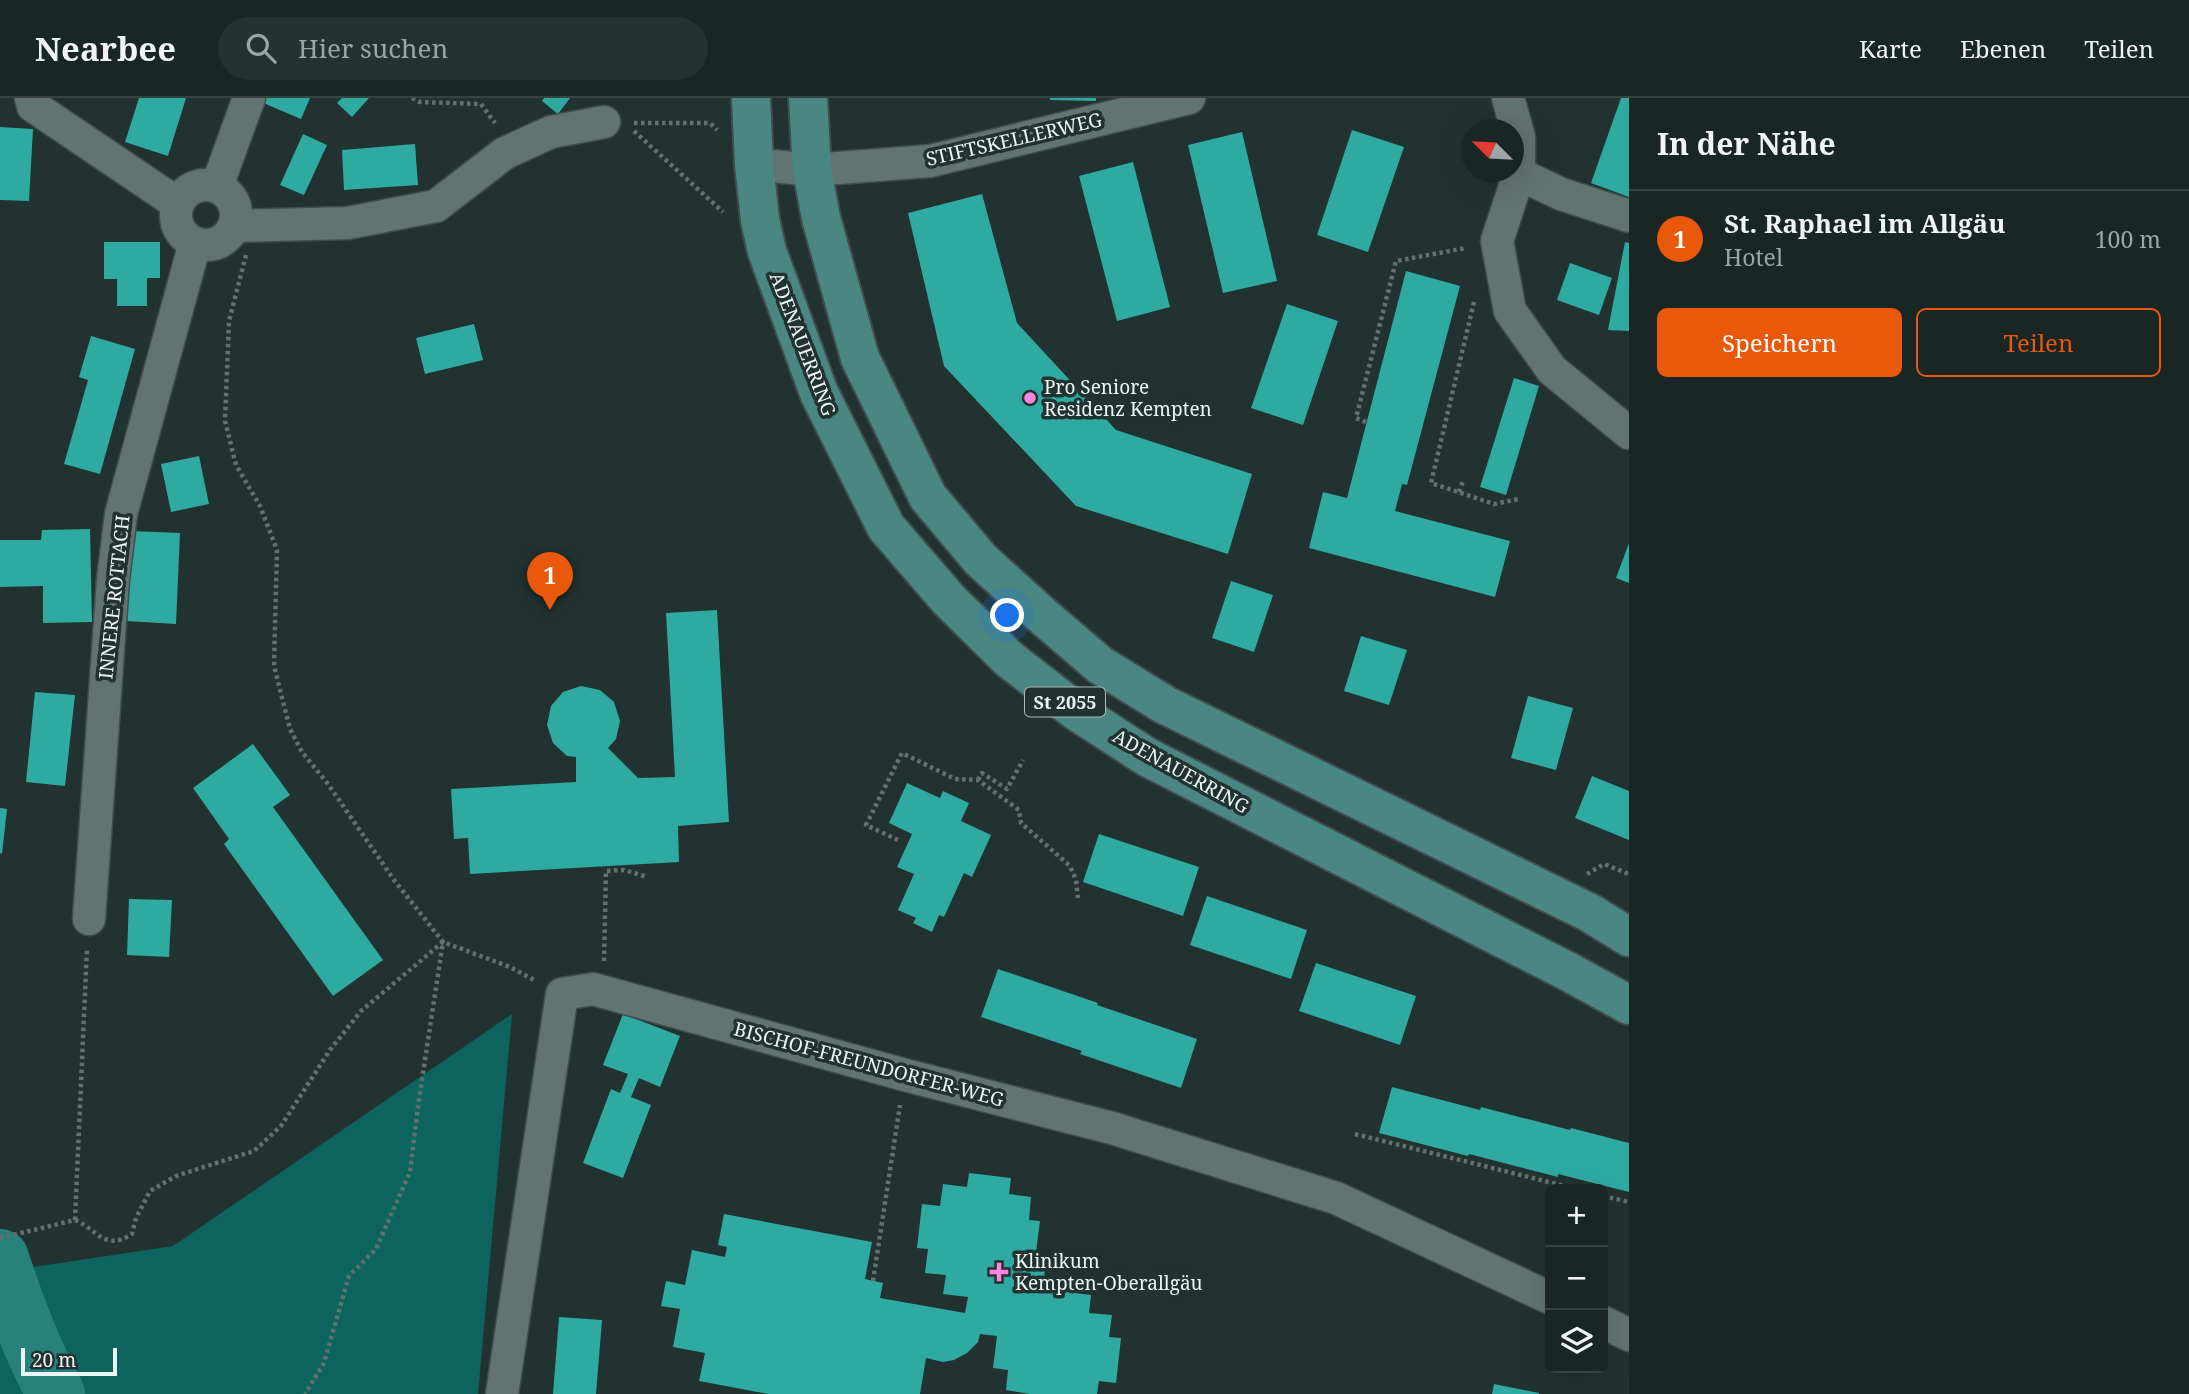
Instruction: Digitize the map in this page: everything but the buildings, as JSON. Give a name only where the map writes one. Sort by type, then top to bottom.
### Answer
[{"type":"main road","name":"ADENAUERRING","points":[[751,98],[754,163],[760,220],[767,251],[819,393],[886,527],[949,600],[1009,659],[1076,711],[1147,757],[1629,1005]]},
{"type":"main road","name":"St 2055","points":[[808,98],[812,170],[821,218],[860,358],[928,497],[981,560],[1100,665],[1165,705],[1590,913],[1629,937]]},
{"type":"street","points":[[31,98],[33,106],[177,204]]},
{"type":"street","points":[[217,186],[249,98]]},
{"type":"street","name":"STIFTSKELLERWEG","points":[[754,163],[812,170],[930,161],[1189,98]]},
{"type":"street","points":[[1508,98],[1514,119]]},
{"type":"street","points":[[239,225],[230,195],[217,186],[201,184],[187,191],[177,204],[176,220],[183,234],[195,243],[211,245],[225,238],[239,225],[348,223],[436,205],[505,153],[551,132],[604,122]]},
{"type":"street","points":[[1524,176],[1561,194],[1629,216]]},
{"type":"street","points":[[1516,182],[1497,241],[1510,311],[1552,370],[1629,433]]},
{"type":"street","name":"INNERE ROTTACH","points":[[89,919],[113,580],[121,514],[195,243]]},
{"type":"street","name":"BISCHOF-FREUNDORFER-WEG","points":[[562,994],[593,989],[905,1075],[1112,1128],[1336,1198],[1545,1296]]},
{"type":"street","points":[[502,1394],[562,994]]},
{"type":"street","points":[[1608,1324],[1629,1335]]},
{"type":"path","points":[[412,98],[419,102],[481,104],[496,124],[505,153]]},
{"type":"path","points":[[754,163],[710,123],[626,123],[723,213],[760,220]]},
{"type":"path","points":[[239,225],[248,245],[229,321],[225,421],[236,464],[260,506],[276,550],[274,666],[290,729],[302,752],[328,784],[394,880],[443,942],[510,967],[562,994]]},
{"type":"path","points":[[1366,422],[1356,418],[1396,261],[1497,241]]},
{"type":"path","points":[[1475,297],[1431,483],[1493,504],[1518,499]]},
{"type":"path","points":[[1459,492],[1463,481]]},
{"type":"path","points":[[898,840],[866,825],[902,753],[955,779],[978,780],[1019,810],[1021,823],[1070,866],[1076,880],[1078,898]]},
{"type":"path","points":[[978,780],[982,773],[1007,789],[1023,760]]},
{"type":"path","points":[[1604,864],[1629,874]]},
{"type":"path","points":[[603,992],[606,871],[624,870],[647,877]]},
{"type":"path","points":[[75,1220],[89,919]]},
{"type":"path","points":[[0,1238],[75,1220],[83,1223],[97,1236],[114,1240],[132,1234],[136,1218],[150,1191],[176,1176],[254,1150],[281,1126],[330,1050],[361,1011],[443,942]]},
{"type":"path","points":[[305,1394],[324,1363],[349,1276],[376,1250],[411,1172],[419,1099],[443,942]]},
{"type":"path","points":[[873,1281],[905,1075]]},
{"type":"path","points":[[1355,1134],[1557,1184]]},
{"type":"path","points":[[1608,1197],[1629,1202]]},
{"type":"shaded area","points":[[512,1014],[478,1394],[0,1394],[0,1272],[173,1246]]},
{"type":"waterway","points":[[0,1258],[25,1327],[56,1394]]},
{"type":"place","name":"Pro Seniore Residenz Kempten","points":[[1030,398]]},
{"type":"place","name":"St. Raphael im Allgäu","points":[[550,610]]},
{"type":"place","name":"Klinikum Kempten-Oberallgäu","points":[[999,1272]]}]
